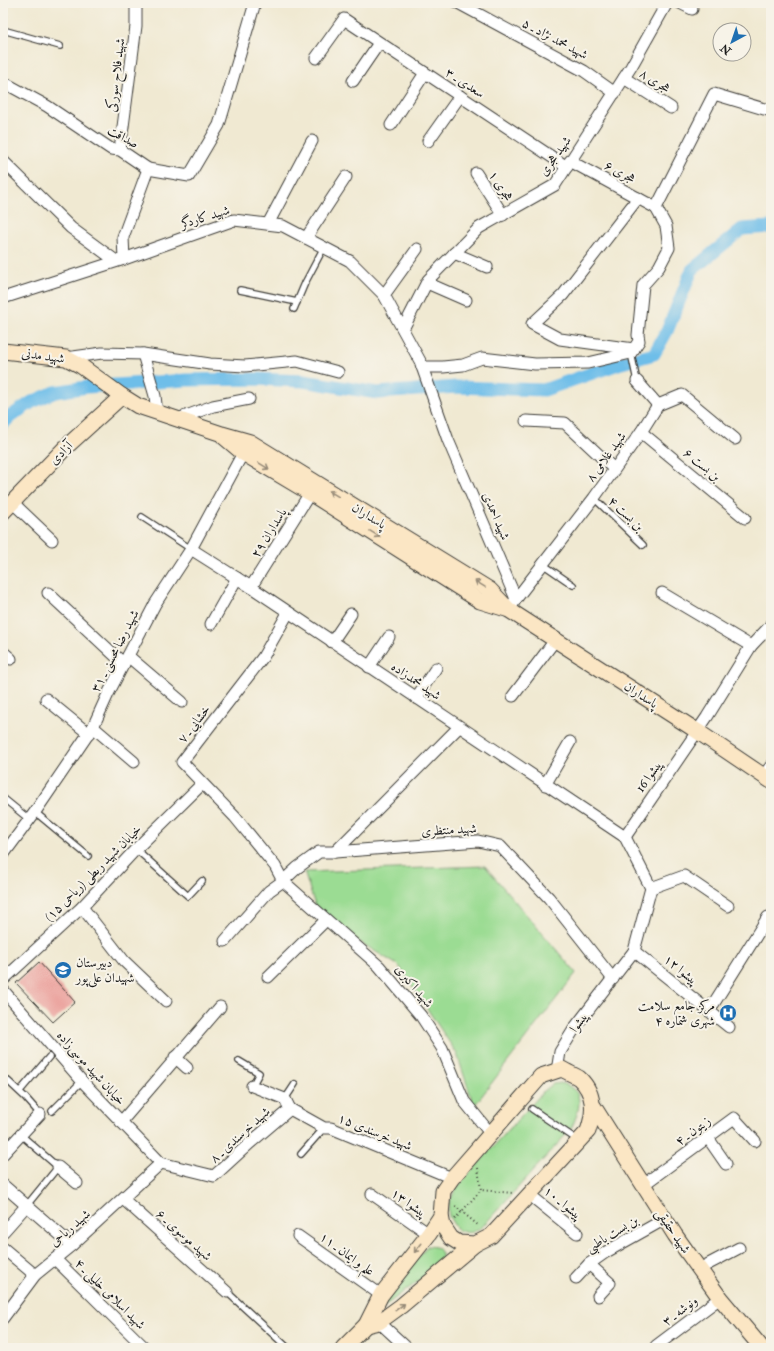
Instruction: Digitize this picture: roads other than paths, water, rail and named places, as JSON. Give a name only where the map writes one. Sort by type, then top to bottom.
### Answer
[{"type":"street","name":"شهید فلاح سورکی","points":[[120,150],[136,26],[136,3]]},
{"type":"street","points":[[3,161],[71,228],[120,260],[123,237],[148,169],[189,176],[219,125],[255,3]]},
{"type":"street","name":"شهید محمد نژاد ـ ۵","points":[[458,3],[584,70],[615,93]]},
{"type":"street","name":"شهید هجری","points":[[403,329],[427,283],[479,228],[555,185],[615,93],[666,3]]},
{"type":"street","points":[[680,3],[692,9]]},
{"type":"street","name":"سعدی ـ ۳","points":[[316,58],[344,19],[460,96],[569,164]]},
{"type":"street","points":[[353,81],[379,43]]},
{"type":"street","points":[[391,125],[425,73]]},
{"type":"street","name":"هجری ۸","points":[[624,78],[671,108]]},
{"type":"street","name":"صداقت","points":[[3,82],[48,106],[111,149],[120,150],[148,169]]},
{"type":"street","points":[[423,371],[463,365],[482,358],[535,364],[588,363],[633,351],[639,341],[638,335],[643,285],[658,268],[669,248],[666,226],[656,208],[714,94],[771,111]]},
{"type":"street","points":[[428,141],[460,96]]},
{"type":"street","points":[[268,224],[312,141]]},
{"type":"street","name":"هجری ۶","points":[[569,164],[656,208]]},
{"type":"street","name":"هجری ۱","points":[[476,173],[503,215]]},
{"type":"street","points":[[306,238],[346,177]]},
{"type":"street","points":[[633,351],[560,339],[532,324],[562,294],[638,198]]},
{"type":"street","name":"شهید کاردگر","points":[[3,298],[120,260],[234,220],[283,226],[350,261],[384,296],[403,329],[423,371]]},
{"type":"street","points":[[384,296],[417,249]]},
{"type":"street","points":[[454,253],[487,267]]},
{"type":"street","points":[[427,283],[466,300]]},
{"type":"street","name":"شهید مدنی","points":[[3,351],[66,358],[81,366],[118,394]]},
{"type":"street","points":[[66,358],[102,354],[143,354],[210,364],[245,366],[297,361],[338,372]]},
{"type":"street","points":[[143,354],[155,396],[157,413]]},
{"type":"street","name":"شهید احمدی","points":[[423,371],[445,432],[513,604]]},
{"type":"street","points":[[636,381],[658,405],[682,395],[735,439]]},
{"type":"street","name":"پاسداران","points":[[118,394],[138,406],[157,413],[250,442],[513,604],[556,639],[697,731],[768,774]]},
{"type":"street","name":"آزادی","points":[[7,507],[118,394]]},
{"type":"street","points":[[178,419],[213,406],[249,400]]},
{"type":"street","name":"۸ شهید غلامی","points":[[513,604],[594,498],[641,432],[658,405]]},
{"type":"street","points":[[526,421],[565,423],[614,470]]},
{"type":"street","name":"بن بست ۶","points":[[641,432],[745,518]]},
{"type":"street","name":"پاسداران","points":[[222,434],[243,453],[310,493],[480,601],[513,604]]},
{"type":"street","name":"شهید رضا محسنی ـ ۳۱","points":[[3,856],[91,731],[108,694],[155,604],[191,549],[243,453]]},
{"type":"street","name":"پاسداران ۲۹","points":[[251,587],[310,493]]},
{"type":"street","points":[[7,507],[52,540]]},
{"type":"street","name":"شهید محمدزاده","points":[[191,549],[251,587],[625,837]]},
{"type":"street","points":[[211,624],[237,578]]},
{"type":"street","points":[[48,593],[126,660],[182,702]]},
{"type":"street","points":[[662,593],[751,646]]},
{"type":"street","name":"خشایی ـ ۷","points":[[283,881],[275,866],[235,817],[182,762],[263,657],[288,613]]},
{"type":"street","points":[[332,642],[351,614]]},
{"type":"street","name":"پیشوا 16","points":[[625,837],[697,731],[751,646],[771,625]]},
{"type":"street","points":[[369,667],[389,637]]},
{"type":"street","points":[[513,696],[556,639]]},
{"type":"street","points":[[416,698],[436,668]]},
{"type":"street","points":[[46,699],[134,762]]},
{"type":"street","points":[[335,852],[459,727]]},
{"type":"street","points":[[545,784],[570,742]]},
{"type":"street","name":"خیابان شهید ربطی (ریاحی ۱۵)","points":[[3,988],[136,849],[202,784]]},
{"type":"street","points":[[625,837],[651,888],[634,951]]},
{"type":"street","name":"شهید منتظری","points":[[225,941],[269,890],[283,881],[297,868],[319,852],[478,841],[500,846],[549,898],[613,979]]},
{"type":"street","points":[[651,888],[684,876],[728,906]]},
{"type":"street","name":"شهید اکبری","points":[[283,881],[379,966],[421,1016],[442,1048],[464,1101],[490,1133]]},
{"type":"street","points":[[82,907],[124,961],[166,1001]]},
{"type":"street","points":[[709,1011],[768,917],[771,920]]},
{"type":"street","points":[[268,977],[326,920]]},
{"type":"street","name":"پیشوا","points":[[557,1071],[560,1052],[576,1026],[634,951]]},
{"type":"street","name":"پیشوا ۱۲","points":[[634,951],[729,1027]]},
{"type":"street","name":"خیابان شهید موسی‌زاده","points":[[3,988],[82,1081],[161,1163]]},
{"type":"street","points":[[121,1122],[175,1057],[220,1007]]},
{"type":"street","points":[[175,1057],[187,1068]]},
{"type":"street","name":"شهید حقیقی","points":[[557,1071],[562,1069],[578,1078],[588,1089],[594,1107],[665,1219],[720,1298],[762,1348]]},
{"type":"street","points":[[475,1244],[459,1243],[451,1238],[443,1223],[443,1191],[490,1133],[541,1076],[557,1071]]},
{"type":"street","points":[[252,1086],[285,1099],[290,1109]]},
{"type":"street","points":[[343,1348],[373,1323],[401,1306],[475,1244],[491,1236],[588,1130],[593,1118],[594,1107]]},
{"type":"street","name":"شهید خرسندی ۱۵","points":[[290,1109],[324,1128],[331,1128],[452,1178]]},
{"type":"street","name":"شهید خرسندی ـ ۸","points":[[161,1163],[214,1176],[290,1109]]},
{"type":"street","points":[[3,1154],[40,1114]]},
{"type":"street","name":"زیتون ـ ۴","points":[[643,1185],[734,1118],[756,1141]]},
{"type":"street","points":[[708,1138],[726,1164]]},
{"type":"street","name":"شهید ریاحی","points":[[3,1318],[35,1275],[72,1245],[161,1163]]},
{"type":"street","points":[[58,1167],[77,1183]]},
{"type":"street","points":[[3,1185],[72,1245]]},
{"type":"street","name":"پیشوا ۱۳","points":[[372,1194],[429,1234]]},
{"type":"street","name":"پیشوا ـ ۱۰","points":[[530,1195],[577,1233]]},
{"type":"street","name":"شهید موسوی ـ ۶","points":[[123,1199],[228,1292]]},
{"type":"street","points":[[3,1232],[27,1205]]},
{"type":"street","name":"بن بست باطبی","points":[[576,1278],[589,1264],[606,1252],[665,1219]]},
{"type":"street","points":[[373,1323],[381,1295],[429,1234],[443,1223]]},
{"type":"street","name":"علم و ایمان ـ ۱۱","points":[[298,1236],[381,1295]]},
{"type":"street","points":[[3,1248],[35,1275]]},
{"type":"street","points":[[699,1269],[740,1248]]},
{"type":"street","name":"شهید اسلامی خلیلی ـ ۴","points":[[55,1259],[145,1348]]},
{"type":"street","points":[[589,1264],[610,1283],[598,1296]]},
{"type":"street","name":"ونوشه ـ ۳","points":[[656,1346],[720,1298]]},
{"type":"street","points":[[373,1323],[407,1348]]},
{"type":"lane","points":[[3,30],[60,46]]},
{"type":"lane","points":[[294,309],[305,283],[324,247]]},
{"type":"lane","points":[[240,290],[297,302]]},
{"type":"lane","points":[[633,351],[636,381]]},
{"type":"lane","name":"بن بست ۴","points":[[594,498],[643,545]]},
{"type":"lane","points":[[142,517],[191,549]]},
{"type":"lane","points":[[544,565],[573,585]]},
{"type":"lane","points":[[3,798],[32,816],[88,856]]},
{"type":"lane","points":[[136,849],[188,896],[202,881]]},
{"type":"lane","points":[[20,1091],[49,1057]]},
{"type":"lane","points":[[239,1060],[259,1073],[252,1086]]},
{"type":"lane","points":[[3,1085],[8,1081],[20,1091],[40,1114]]},
{"type":"lane","points":[[52,1111],[82,1081]]},
{"type":"lane","points":[[285,1099],[295,1084]]},
{"type":"lane","points":[[532,1109],[579,1141]]},
{"type":"lane","points":[[301,1154],[324,1128]]},
{"type":"lane","points":[[21,1135],[58,1167],[27,1205]]},
{"type":"lane","points":[[3,1137],[11,1145]]},
{"type":"lane","points":[[228,1292],[288,1348]]},
{"type":"waterway","points":[[3,424],[11,416],[32,402],[55,392],[87,387],[186,380],[256,379],[303,381],[378,393],[456,387],[544,390],[618,364],[654,354],[667,331],[692,270],[742,229],[771,227]]},
{"type":"place","name":"دبیرستان شهیدان علی‌پور","points":[[63,970]]},
{"type":"place","name":"مرکز جامع سلامت شهری شماره ۴","points":[[728,1013]]}]
